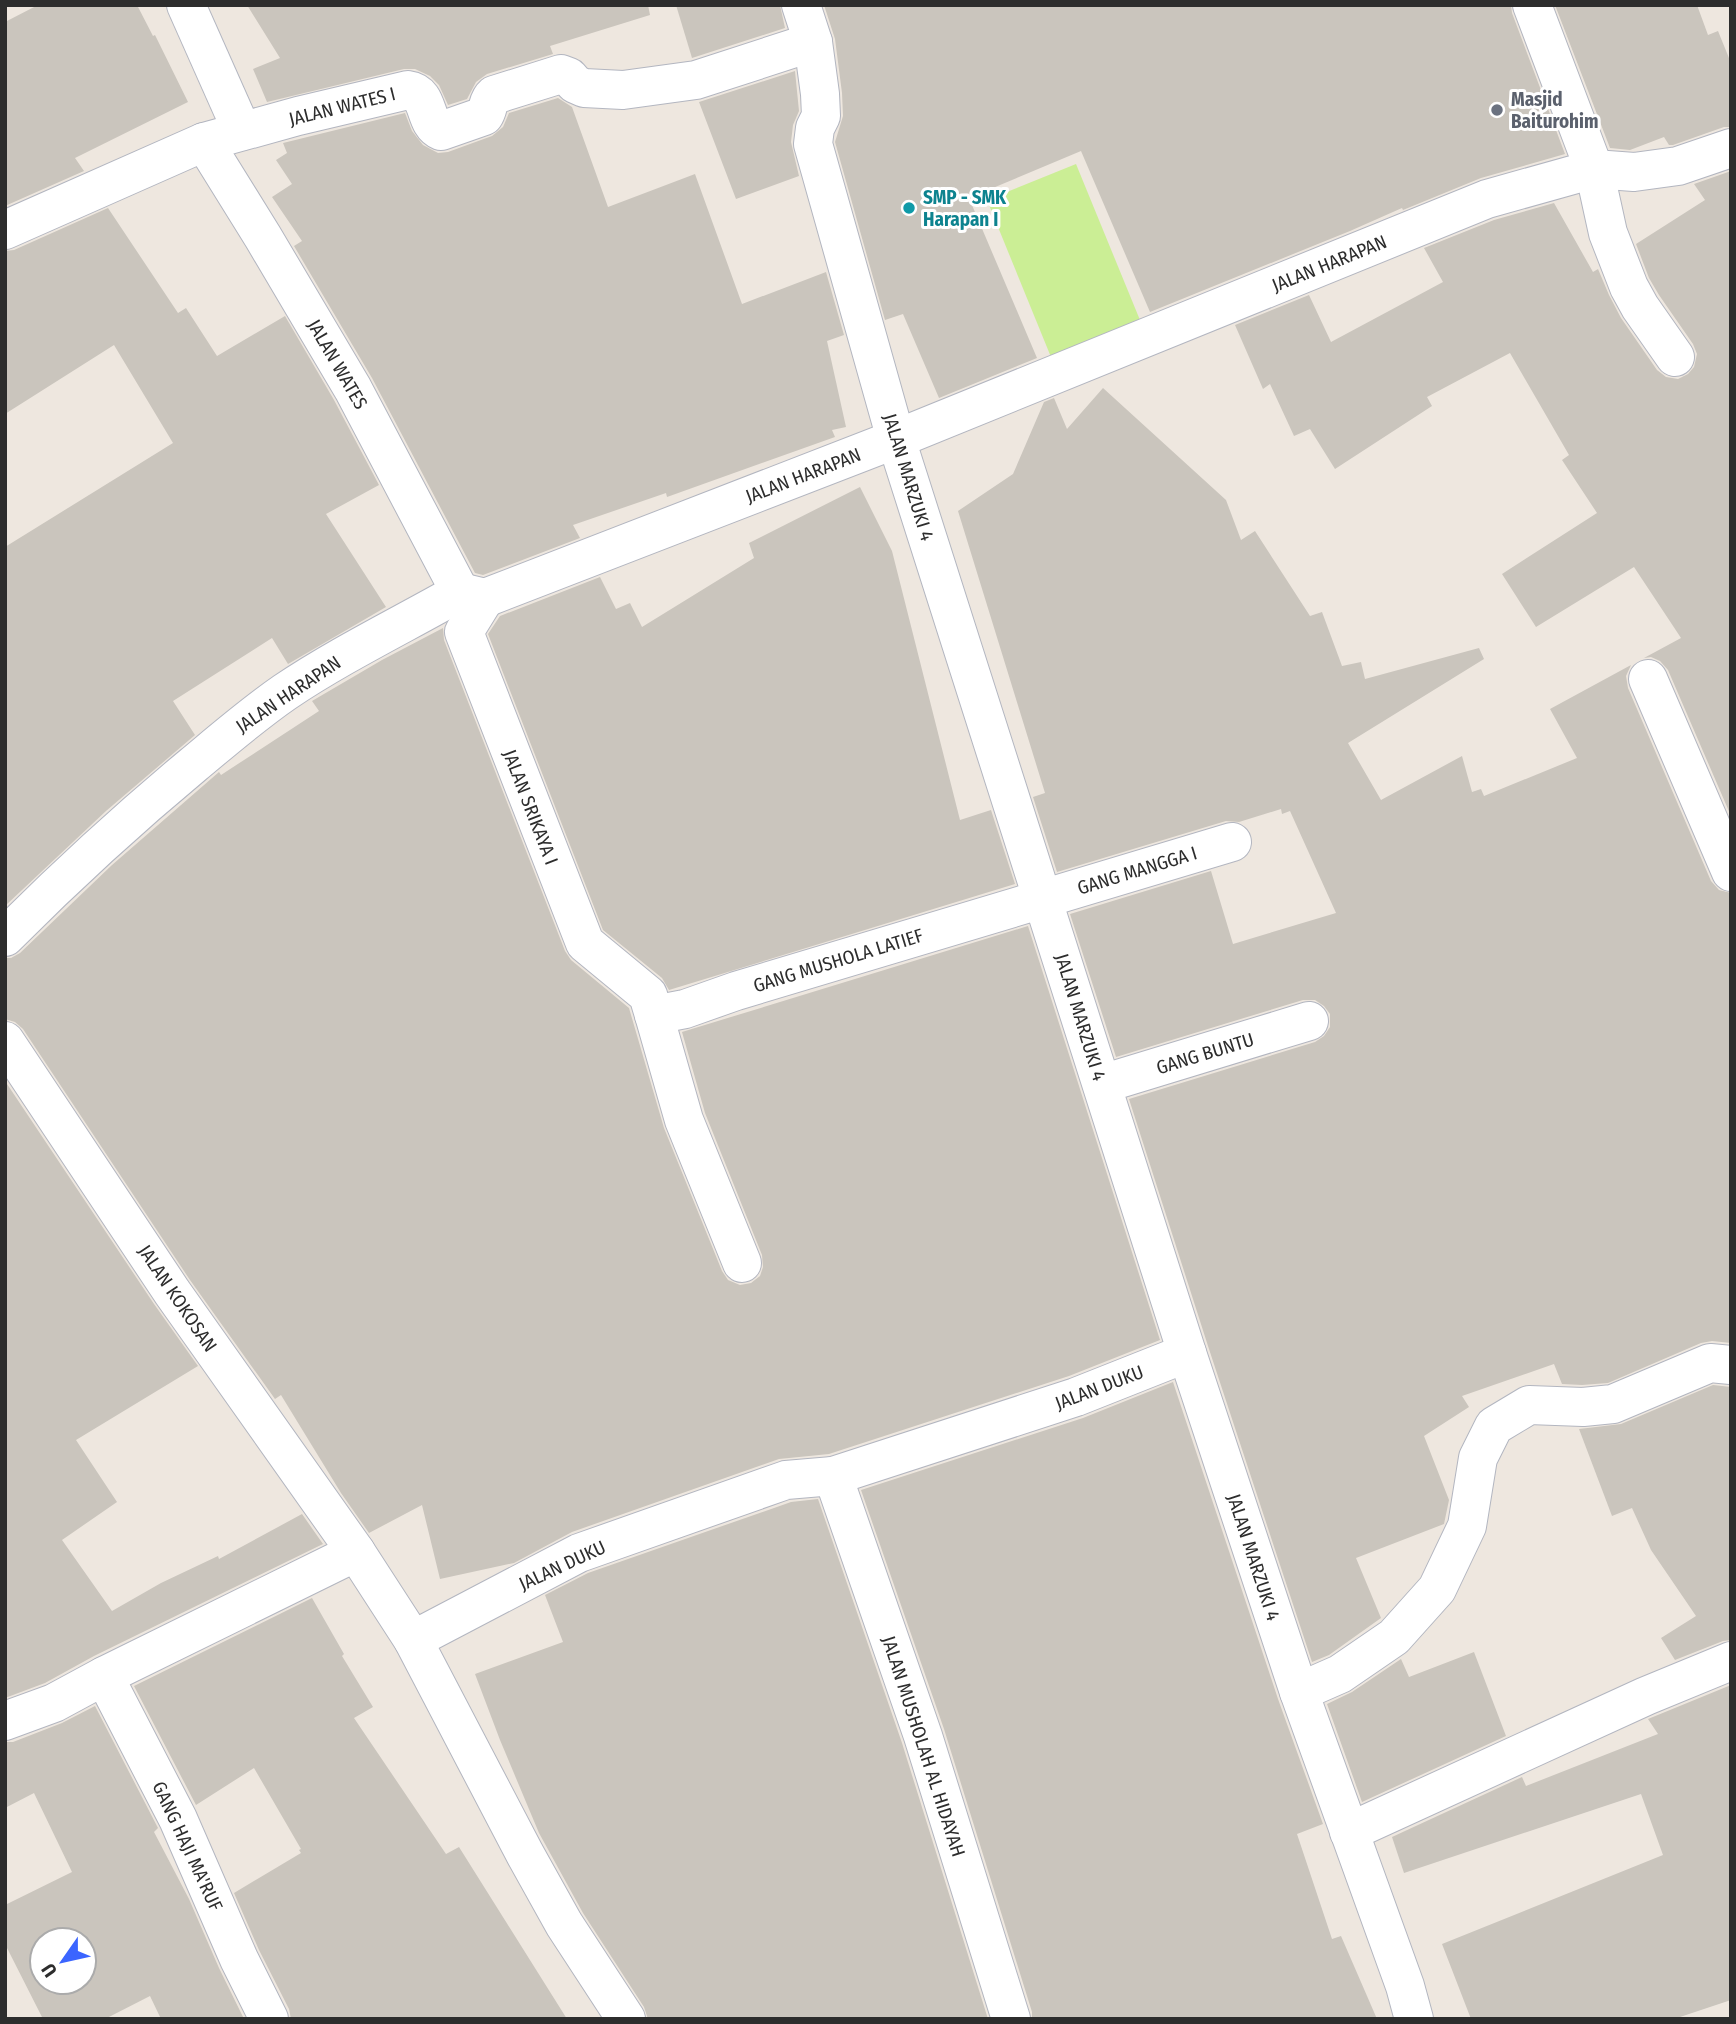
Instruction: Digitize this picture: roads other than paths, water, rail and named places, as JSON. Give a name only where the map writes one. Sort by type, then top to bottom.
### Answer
[{"type":"street","points":[[186,5],[242,131]]},
{"type":"street","name":"JALAN MARZUKI 4","points":[[801,5],[813,42],[821,116],[815,128],[813,145],[897,439],[1187,1353],[1299,1692],[1405,1986],[1414,2019]]},
{"type":"street","points":[[1531,5],[1594,169],[1608,233],[1629,287],[1675,357]]},
{"type":"street","name":"JALAN WATES I","points":[[5,230],[204,142],[408,90],[414,90],[422,98],[433,126],[441,131],[484,116],[489,99],[494,95],[561,74],[584,88],[623,90],[696,80],[813,42]]},
{"type":"street","name":"JALAN WATES","points":[[204,142],[353,388],[472,595]]},
{"type":"street","points":[[1594,169],[1634,172],[1678,166],[1731,148]]},
{"type":"street","name":"JALAN HARAPAN","points":[[5,937],[121,827],[232,732],[285,692],[346,656],[472,595],[897,439],[1488,199],[1594,169]]},
{"type":"street","name":"JALAN SRIKAYA I","points":[[472,595],[464,632],[585,943],[651,1005]]},
{"type":"street","points":[[1648,679],[1731,872]]},
{"type":"street","name":"GANG MANGGA I","points":[[1043,898],[1232,842]]},
{"type":"street","name":"GANG MUSHOLA LATIEF","points":[[651,1005],[685,1009],[736,990],[1043,898]]},
{"type":"street","points":[[651,1005],[684,1120],[742,1263]]},
{"type":"street","name":"GANG BUNTU","points":[[1102,1084],[1309,1021]]},
{"type":"street","name":"JALAN KOKOSAN","points":[[5,1041],[172,1292],[356,1552]]},
{"type":"street","name":"JALAN DUKU","points":[[413,1640],[579,1553],[786,1480],[833,1476],[1076,1397],[1187,1353]]},
{"type":"street","points":[[1299,1692],[1340,1674],[1394,1637],[1437,1589],[1467,1526],[1478,1458],[1494,1426],[1529,1405],[1583,1407],[1614,1404],[1710,1363],[1731,1366]]},
{"type":"street","name":"JALAN MUSHOLAH AL HIDAYAH","points":[[833,1476],[923,1736],[1011,2019]]},
{"type":"street","points":[[5,1721],[54,1703],[356,1552],[413,1640],[532,1866],[565,1924],[626,2019]]},
{"type":"street","points":[[1349,1832],[1646,1696],[1731,1661]]},
{"type":"street","name":"GANG HAJI MA'RUF","points":[[104,1676],[178,1819],[239,1959],[269,2019]]},
{"type":"place","name":"Masjid Baiturohim","points":[[1497,110]]},
{"type":"place","name":"SMP - SMK Harapan I","points":[[909,208]]}]
